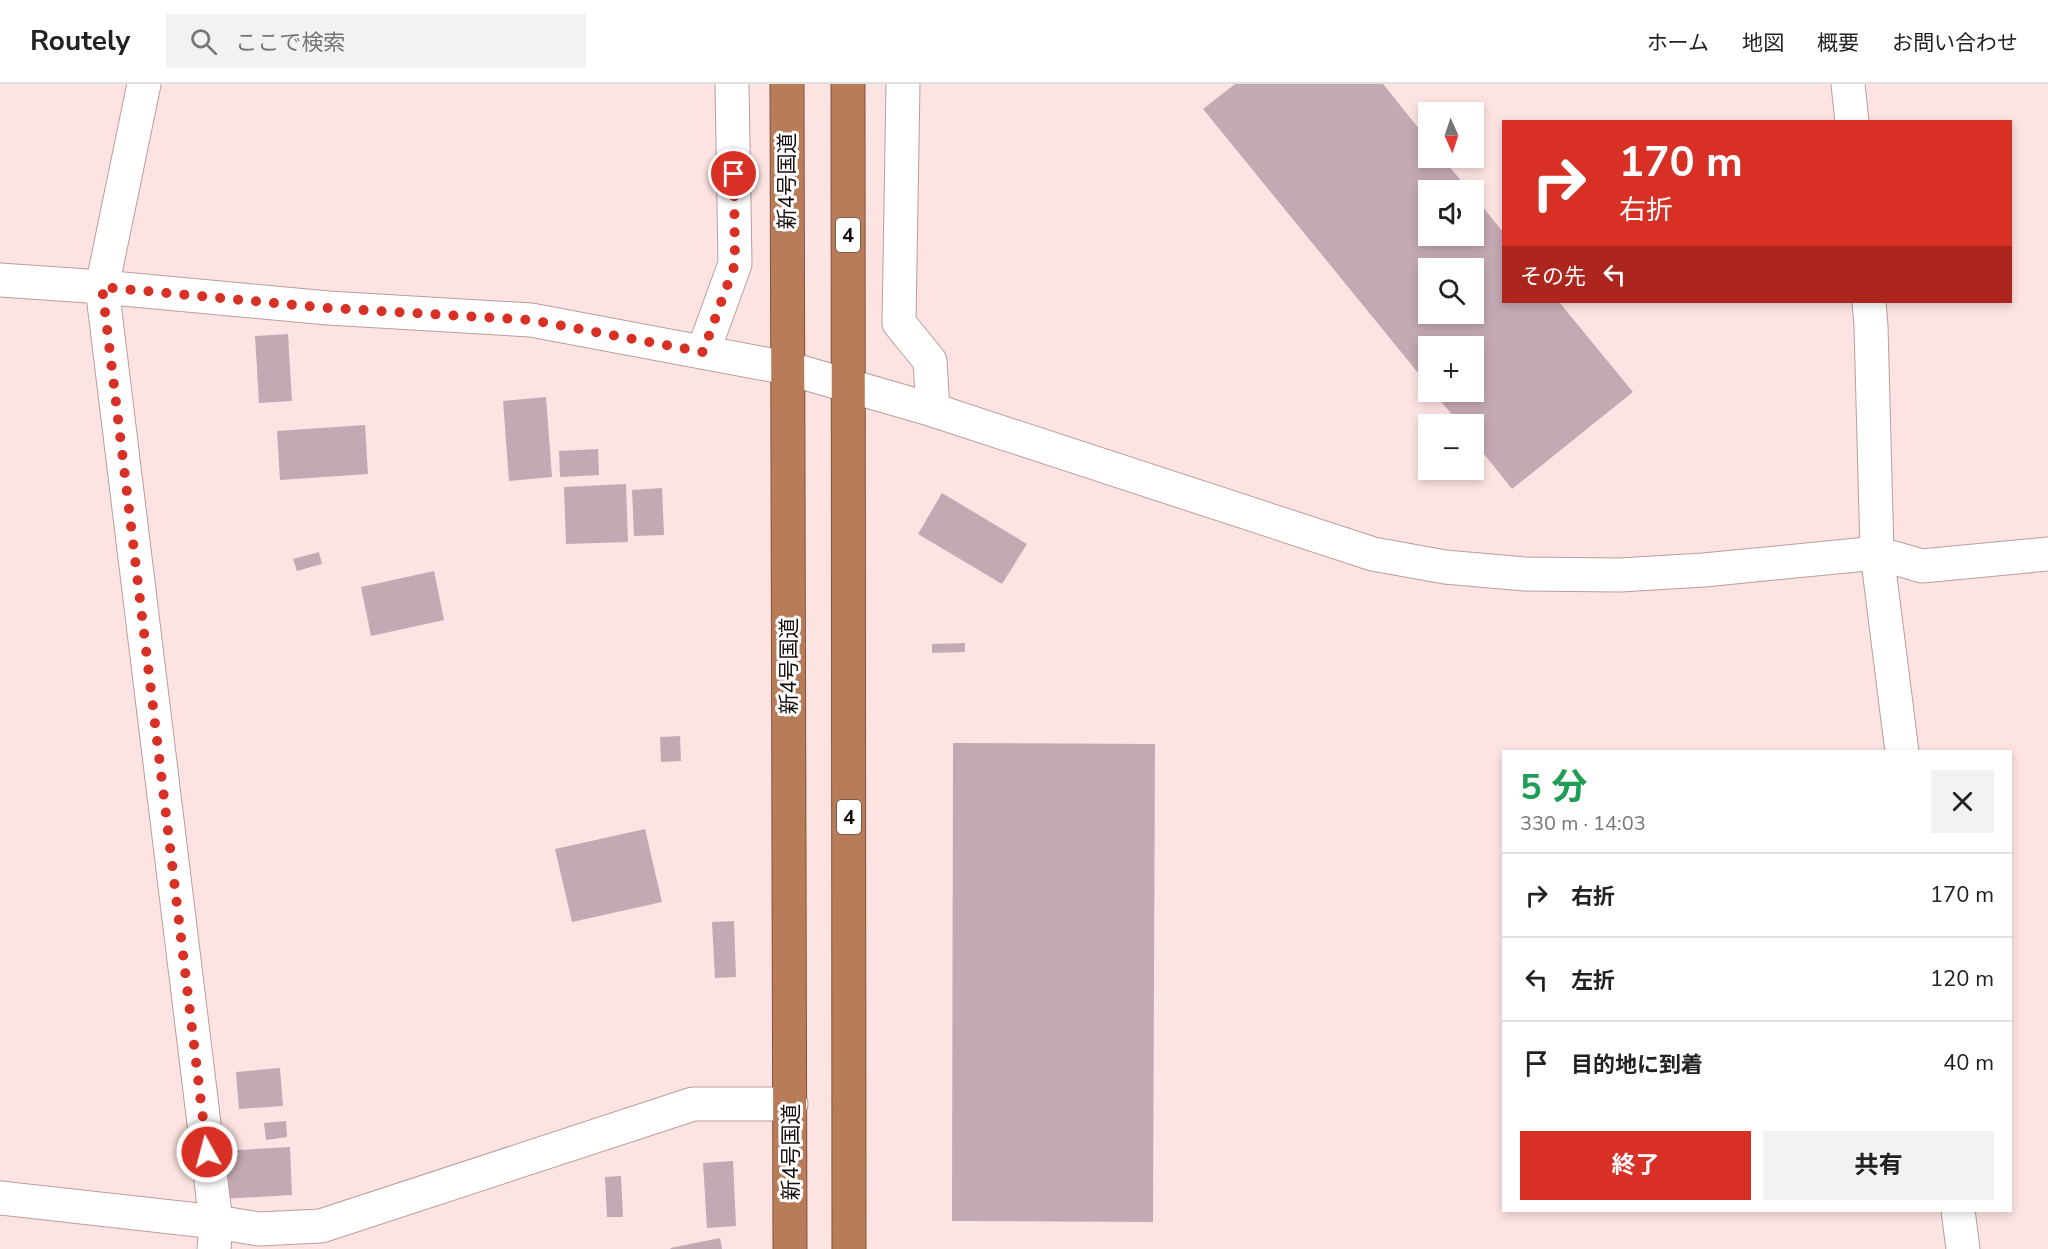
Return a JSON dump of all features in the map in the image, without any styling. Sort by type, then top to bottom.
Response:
[{"type":"highway","name":"新4号国道","points":[[787,84],[790,1249]]},
{"type":"highway","name":"4","points":[[848,84],[849,1249]]},
{"type":"street","points":[[144,84],[102,287],[215,1235]]},
{"type":"street","points":[[703,352],[735,264],[732,84]]},
{"type":"street","points":[[903,84],[899,323],[930,362],[933,410]]},
{"type":"street","points":[[1848,84],[1852,120]]},
{"type":"street","points":[[0,280],[328,308],[531,320],[787,368],[933,410],[1343,545],[1374,554],[1445,567],[1526,574],[1620,575],[1704,570],[1877,553],[1922,566],[2048,554]]},
{"type":"street","points":[[1869,303],[1877,553],[1902,750]]},
{"type":"street","points":[[0,1198],[215,1235],[259,1229],[321,1226],[693,1104],[791,1104]]},
{"type":"street","points":[[1958,1212],[1963,1249]]},
{"type":"building","points":[[1235,84],[1383,84],[1418,128],[1418,168],[1450,168],[1461,180],[1418,180],[1418,246],[1484,246],[1484,209],[1502,231],[1502,303],[1560,303],[1633,392],[1512,489],[1484,454],[1484,414],[1452,414],[1441,402],[1484,402],[1484,336],[1418,336],[1418,373],[1203,109]]},
{"type":"building","points":[[288,334],[292,401],[259,403],[255,336]]},
{"type":"building","points":[[546,397],[552,477],[509,481],[503,401]]},
{"type":"building","points":[[365,425],[368,474],[280,480],[277,431]]},
{"type":"building","points":[[598,449],[599,475],[560,477],[559,451]]},
{"type":"building","points":[[626,484],[628,542],[566,544],[564,487]]},
{"type":"building","points":[[662,488],[664,535],[634,536],[632,490]]},
{"type":"building","points":[[942,493],[1027,544],[1002,584],[918,534]]},
{"type":"building","points":[[319,552],[322,564],[297,571],[293,559]]},
{"type":"building","points":[[434,571],[444,620],[371,636],[361,587]]},
{"type":"building","points":[[965,643],[965,652],[932,653],[932,644]]},
{"type":"building","points":[[680,736],[681,761],[661,762],[660,737]]},
{"type":"building","points":[[953,743],[1155,744],[1153,1222],[952,1221]]},
{"type":"building","points":[[645,829],[662,902],[572,922],[555,849]]},
{"type":"building","points":[[734,921],[736,977],[715,978],[712,922]]},
{"type":"building","points":[[280,1068],[283,1106],[239,1109],[236,1072]]},
{"type":"building","points":[[286,1121],[287,1137],[266,1140],[264,1123]]},
{"type":"building","points":[[290,1147],[292,1195],[222,1199],[219,1151]]},
{"type":"building","points":[[733,1161],[736,1226],[707,1228],[703,1163]]},
{"type":"building","points":[[621,1176],[623,1217],[607,1217],[605,1177]]},
{"type":"building","points":[[720,1238],[722,1249],[670,1248]]},
{"type":"route","points":[[207,1152],[102,287],[328,308],[531,320],[703,352],[735,264],[734,174]]}]
